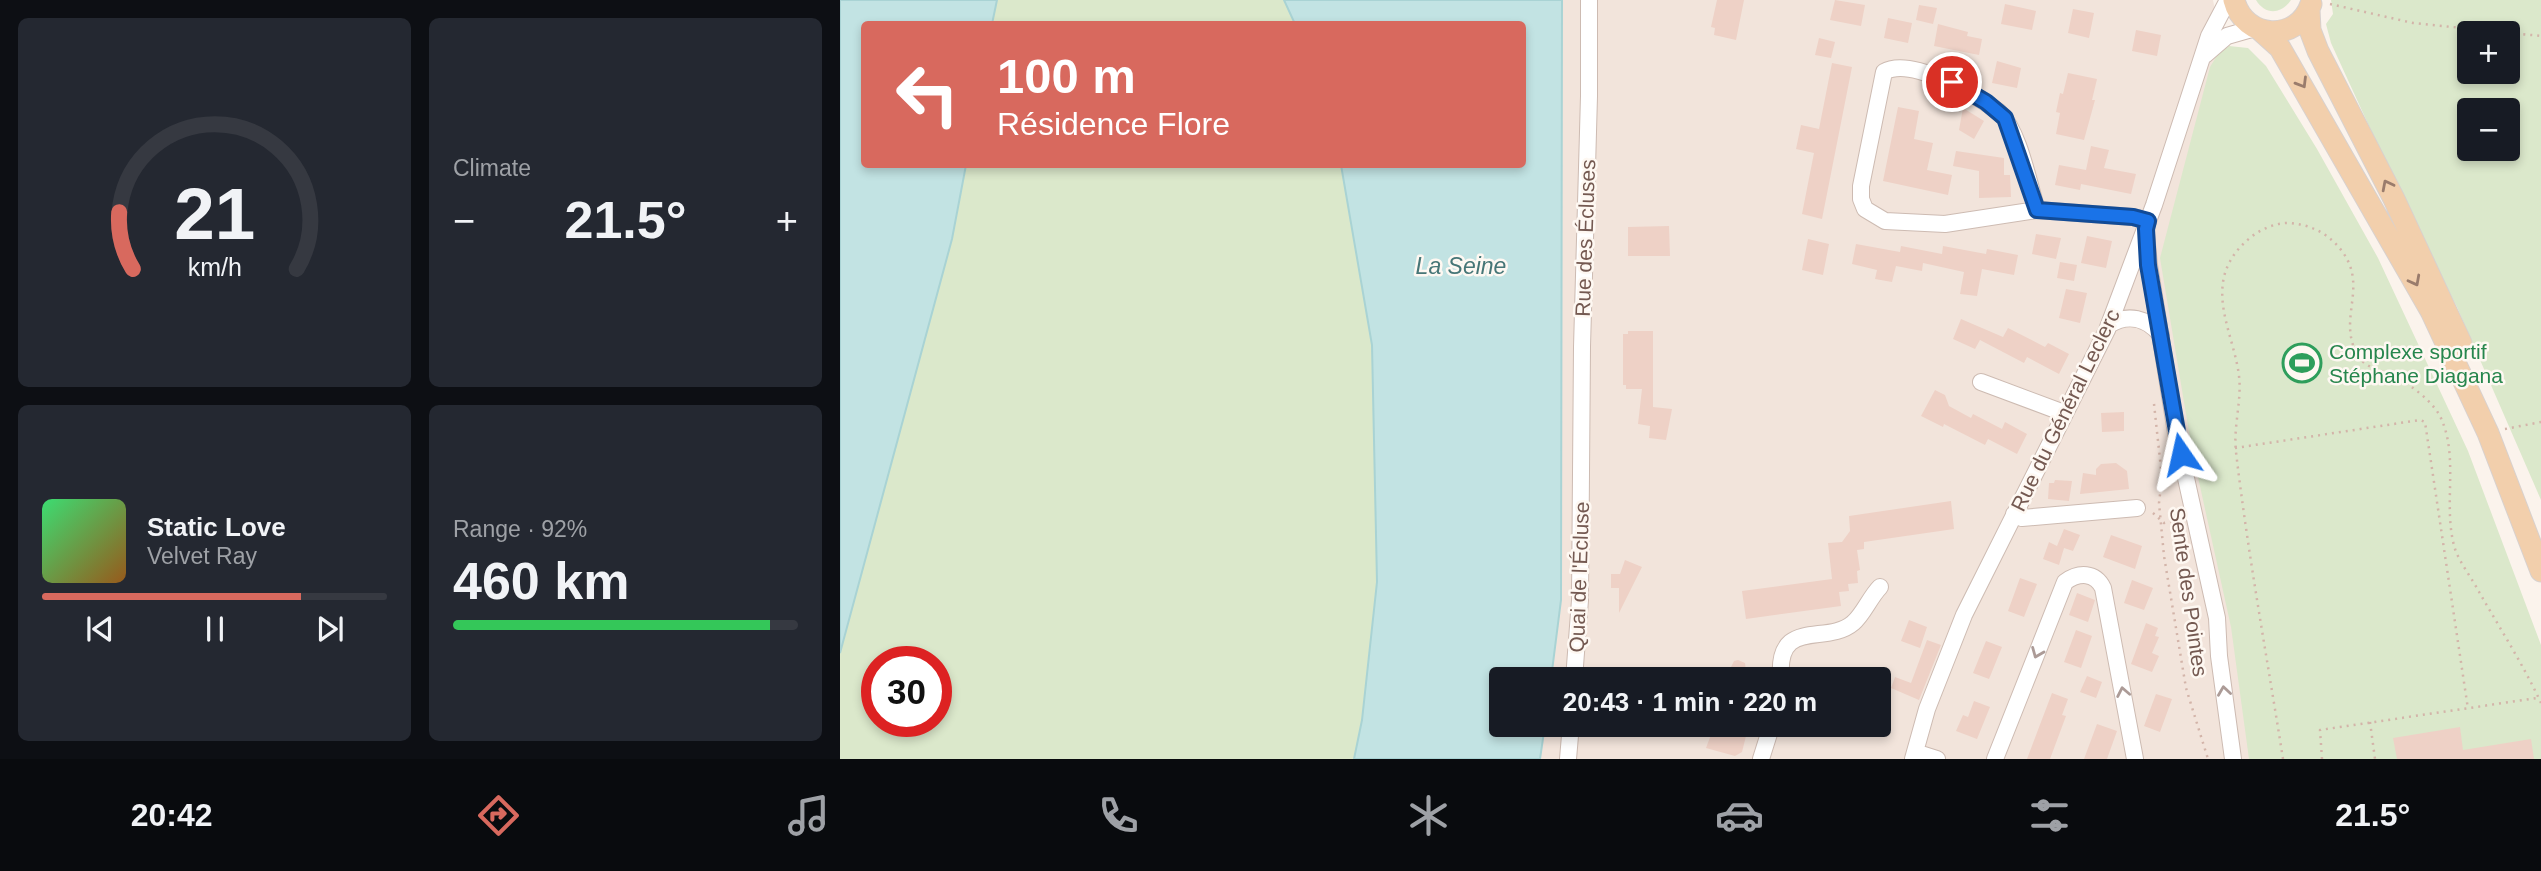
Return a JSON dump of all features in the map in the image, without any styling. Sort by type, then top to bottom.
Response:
[{"type":"main road","points":[[2234,0],[2239,14],[2280,47],[2431,311],[2488,432],[2541,571]]},
{"type":"main road","points":[[2257,29],[2276,33],[2291,29],[2303,19],[2314,3]]},
{"type":"main road","points":[[2314,3],[2310,30],[2318,51],[2395,199],[2450,317],[2499,430],[2541,539]]},
{"type":"street","name":"Rue des Écluses","points":[[1582,475],[1581,347],[1589,96],[1588,0]]},
{"type":"street","name":"Rue du Général Leclerc","points":[[1914,755],[1942,665],[1964,615],[2109,325],[2147,225],[2212,29],[2228,0]]},
{"type":"street","points":[[2204,55],[2227,36],[2257,29]]},
{"type":"street","points":[[2037,210],[2012,134],[1999,111],[1952,82],[1905,69],[1894,68],[1884,72],[1861,186],[1861,199],[1865,209],[1885,221],[1945,224],[2037,210],[2133,217],[2147,225],[2148,265],[2176,433],[2217,618],[2219,656],[2233,759]]},
{"type":"street","points":[[2109,325],[2122,319],[2140,319],[2153,326],[2161,335]]},
{"type":"street","points":[[1981,382],[2064,413]]},
{"type":"street","name":"Quai de l'Écluse","points":[[1575,667],[1580,600],[1582,475]]},
{"type":"street","points":[[2014,514],[2022,518],[2137,508]]},
{"type":"street","points":[[1995,759],[2065,583],[2075,576],[2084,575],[2095,578],[2103,588],[2135,759]]},
{"type":"street","points":[[1780,667],[1784,650],[1795,640],[1809,634],[1838,630],[1854,623],[1880,587]]},
{"type":"street","points":[[1568,759],[1570,737]]},
{"type":"street","points":[[1761,759],[1768,737]]},
{"type":"street","points":[[1914,755],[1937,759]]},
{"type":"path","points":[[2314,3],[2413,23],[2541,36]]},
{"type":"path","points":[[2283,759],[2235,448],[2239,377],[2233,341],[2224,314],[2221,288],[2225,270],[2239,248],[2269,227],[2287,223],[2315,227],[2331,239],[2344,254],[2352,271],[2354,299],[2348,320],[2349,336],[2361,362],[2371,369],[2395,376],[2413,388],[2426,398],[2439,415],[2447,439],[2449,514],[2456,551],[2541,703]]},
{"type":"path","name":"Sente des Pointes","points":[[2153,399],[2162,478],[2159,503],[2164,556],[2186,688],[2208,759]]},
{"type":"path","points":[[2235,448],[2420,420],[2425,422],[2468,709]]},
{"type":"path","points":[[2499,430],[2541,422]]},
{"type":"path","points":[[2137,508],[2153,513],[2164,523],[2194,516]]},
{"type":"path","points":[[2322,759],[2320,730],[2539,698]]},
{"type":"path","points":[[2370,722],[2375,759]]},
{"type":"shaded area","points":[[1562,0],[2213,0],[2221,43],[2259,76],[2541,759],[1540,759],[1543,737],[1891,737],[1891,667],[1553,667],[1561,600]]},
{"type":"green space","points":[[997,0],[1284,0],[1294,21],[993,21]]},
{"type":"green space","points":[[2256,0],[2291,0],[2278,11],[2268,11]]},
{"type":"green space","points":[[2331,0],[2541,0],[2541,500],[2457,307],[2407,209],[2331,43],[2326,24],[2333,14]]},
{"type":"green space","name":"Complexe sportif Stéphane Diagana","points":[[2229,46],[2248,48],[2266,66],[2317,149],[2378,258],[2468,451],[2541,645],[2541,759],[2249,759],[2231,627],[2192,450],[2160,258],[2210,67],[2218,54]]},
{"type":"green space","points":[[965,168],[1342,168],[1372,345],[1377,582],[1362,720],[1354,759],[840,759],[840,653],[952,239]]},
{"type":"water","points":[[840,0],[997,0],[993,21],[861,21],[861,168],[965,168],[952,239],[840,653]]},
{"type":"water","name":"La Seine","points":[[1284,0],[1562,0],[1561,600],[1553,667],[1489,667],[1489,737],[1543,737],[1540,759],[1354,759],[1362,720],[1377,582],[1372,345],[1342,168],[1526,168],[1526,21],[1294,21]]},
{"type":"building","points":[[1717,0],[1744,0],[1736,40],[1714,35],[1715,28],[1711,27]]},
{"type":"building","points":[[1835,0],[1865,5],[1861,26],[1830,20]]},
{"type":"building","points":[[2005,4],[2036,11],[2032,30],[2001,24]]},
{"type":"building","points":[[1919,5],[1937,8],[1933,24],[1916,20]]},
{"type":"building","points":[[2073,9],[2094,13],[2089,38],[2068,33]]},
{"type":"building","points":[[1888,18],[1912,23],[1908,43],[1884,38]]},
{"type":"building","points":[[1938,24],[1968,32],[1967,36],[1982,39],[1979,55],[1934,46]]},
{"type":"building","points":[[2136,30],[2161,35],[2157,56],[2132,51]]},
{"type":"building","points":[[1819,38],[1835,42],[1831,58],[1815,55]]},
{"type":"building","points":[[1997,61],[2021,68],[2017,88],[1992,83]]},
{"type":"building","points":[[1832,63],[1852,67],[1822,219],[1802,214],[1814,153],[1796,149],[1801,125],[1819,129]]},
{"type":"building","points":[[2068,73],[2097,79],[2092,100],[2095,100],[2084,140],[2056,134],[2060,113],[2056,112]]},
{"type":"building","points":[[1898,107],[1919,111],[1914,139],[1933,143],[1927,170],[1952,175],[1948,195],[1883,181]]},
{"type":"building","points":[[1963,108],[1984,121],[1974,139],[1959,130]]},
{"type":"building","points":[[2091,146],[2109,150],[2104,168],[2136,174],[2131,194],[2081,184],[2080,190],[2055,185],[2059,165],[2086,170]]},
{"type":"building","points":[[1956,151],[2004,158],[2004,175],[2010,175],[2011,197],[1979,198],[1979,171],[1953,166]]},
{"type":"building","points":[[1669,226],[1670,256],[1628,256],[1628,227]]},
{"type":"building","points":[[2036,234],[2061,238],[2056,259],[2032,254]]},
{"type":"building","points":[[2087,236],[2112,241],[2106,268],[2081,263]]},
{"type":"building","points":[[1808,239],[1829,244],[1823,275],[1802,270]]},
{"type":"building","points":[[1856,244],[1900,252],[1901,246],[1942,254],[1943,246],[1986,254],[1987,249],[2018,255],[2014,275],[1982,269],[1977,296],[1960,294],[1964,272],[1923,263],[1922,271],[1896,266],[1892,282],[1875,279],[1877,270],[1852,264]]},
{"type":"building","points":[[2060,262],[2077,265],[2074,281],[2057,278]]},
{"type":"building","points":[[2066,289],[2087,293],[2080,323],[2059,318]]},
{"type":"building","points":[[1961,319],[2003,337],[2008,328],[2045,347],[2048,343],[2069,354],[2059,374],[2027,357],[2024,363],[1980,340],[1975,349],[1953,339]]},
{"type":"building","points":[[1628,331],[1653,331],[1653,407],[1672,409],[1666,440],[1649,438],[1650,426],[1638,424],[1642,389],[1626,389],[1626,385],[1623,385],[1623,334],[1628,334]]},
{"type":"building","points":[[1935,390],[1945,395],[1949,406],[1971,418],[1973,414],[2002,429],[2005,422],[2027,434],[2017,454],[1988,439],[1985,445],[1944,424],[1943,427],[1921,416]]},
{"type":"building","points":[[2124,412],[2124,431],[2102,432],[2101,413]]},
{"type":"building","points":[[2116,463],[2127,471],[2129,489],[2080,494],[2083,473],[2096,475],[2096,469],[2101,464]]},
{"type":"building","points":[[2055,480],[2072,481],[2069,501],[2048,499],[2049,483],[2054,483]]},
{"type":"building","points":[[1951,501],[1954,529],[1864,542],[1864,549],[1857,550],[1860,570],[1857,571],[1858,583],[1848,584],[1849,591],[1839,592],[1841,606],[1746,619],[1742,591],[1832,579],[1828,543],[1842,542],[1850,531],[1849,516]]},
{"type":"building","points":[[2064,529],[2080,535],[2073,551],[2064,548],[2059,565],[2043,559],[2049,542],[2057,546]]},
{"type":"building","points":[[2111,535],[2142,546],[2135,569],[2103,557]]},
{"type":"building","points":[[1625,560],[1642,567],[1619,613],[1619,588],[1611,588],[1611,574],[1620,574]]},
{"type":"building","points":[[2020,578],[2037,584],[2024,617],[2008,611]]},
{"type":"building","points":[[2132,580],[2153,588],[2144,610],[2124,603]]},
{"type":"building","points":[[2077,593],[2095,600],[2088,622],[2069,615]]},
{"type":"building","points":[[1909,620],[1927,627],[1920,648],[1901,641]]},
{"type":"building","points":[[2146,623],[2158,628],[2155,636],[2159,637],[2152,653],[2159,656],[2152,672],[2131,664]]},
{"type":"building","points":[[2076,630],[2092,636],[2081,668],[2064,662]]},
{"type":"building","points":[[1927,640],[1941,645],[1919,700],[1891,688],[1895,677],[1911,683]]},
{"type":"building","points":[[1986,641],[2002,647],[1989,679],[1973,673]]},
{"type":"building","points":[[1734,661],[1745,663],[1746,667],[1731,667]]},
{"type":"building","points":[[2087,676],[2102,682],[2096,698],[2080,692]]},
{"type":"building","points":[[2052,693],[2068,699],[2062,715],[2066,716],[2050,759],[2027,759]]},
{"type":"building","points":[[2156,694],[2172,699],[2160,732],[2144,726]]},
{"type":"building","points":[[1974,701],[1990,707],[1977,739],[1956,731],[1963,715],[1968,717]]},
{"type":"building","points":[[2097,724],[2117,731],[2107,759],[2084,759]]},
{"type":"building","points":[[2460,727],[2463,750],[2531,739],[2534,759],[2397,759],[2393,738]]},
{"type":"building","points":[[1710,737],[1746,737],[1742,752],[1735,756],[1706,748]]},
{"type":"place","name":"Complexe sportif Stéphane Diagana","points":[[2302,363]]},
{"type":"route","points":[[1952,82],[1986,102],[2005,118],[2025,169],[2037,210],[2133,217],[2148,221],[2148,265],[2181,454]]}]
